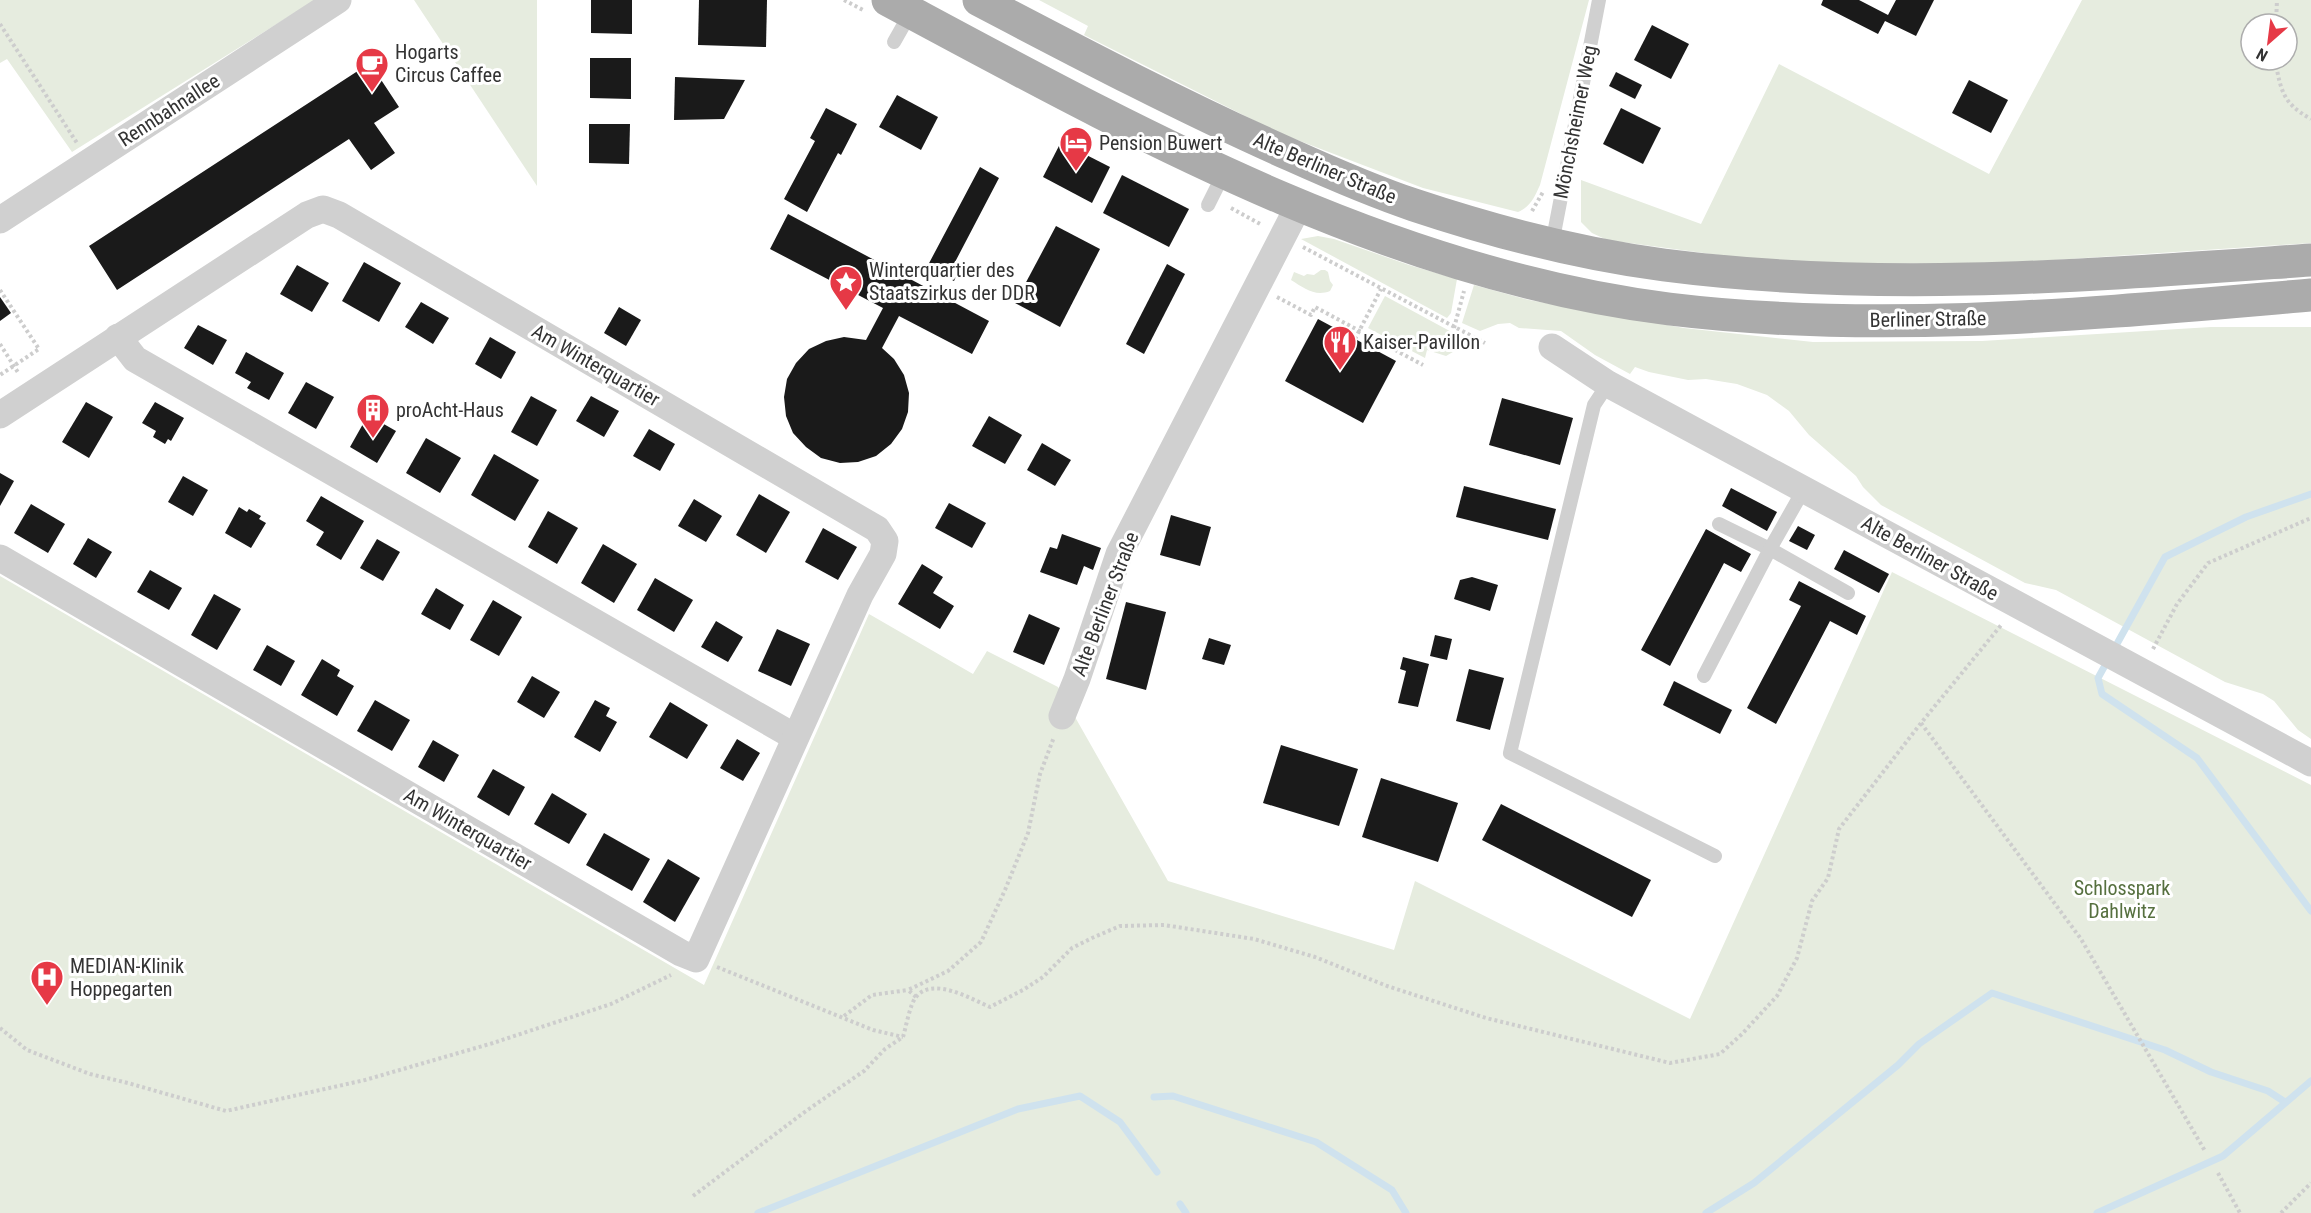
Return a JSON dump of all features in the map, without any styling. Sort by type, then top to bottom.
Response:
[{"type":"main road","name":"Alte Berliner Straße","points":[[979,0],[1192,110],[1333,173],[1412,204],[1552,244]]},
{"type":"main road","points":[[900,6],[1102,113],[1224,173],[1388,240],[1471,266]]},
{"type":"main road","name":"Berliner Straße","points":[[1552,244],[1661,264],[1731,272],[1797,277],[1939,281],[2077,276],[2311,260]]},
{"type":"main road","name":"Berliner Straße","points":[[1471,266],[1547,286],[1678,309],[1747,316],[1874,321],[1994,319],[2311,295]]},
{"type":"street","name":"Rennbahnallee","points":[[0,220],[338,0]]},
{"type":"street","name":"Alte Berliner Straße","points":[[1062,716],[1119,554],[1299,205]]},
{"type":"street","name":"Am Winterquartier","points":[[0,415],[307,214],[323,209],[339,215],[877,529],[885,541],[883,554],[860,596],[696,958],[681,953],[0,558]]},
{"type":"street","points":[[118,337],[135,359],[795,737]]},
{"type":"street","name":"Alte Berliner Straße","points":[[1552,347],[1608,384],[2085,642],[2147,660],[2311,763]]},
{"type":"lane","name":"Mönchsheimer Weg","points":[[1552,244],[1599,0]]},
{"type":"lane","points":[[894,42],[900,6]]},
{"type":"lane","points":[[1208,205],[1224,173]]},
{"type":"lane","points":[[1608,384],[1594,405],[1510,753],[1715,856]]},
{"type":"lane","points":[[1704,676],[1804,489]]},
{"type":"lane","points":[[1719,524],[1770,549],[1848,593]]},
{"type":"path","points":[[0,24],[90,161]]},
{"type":"path","points":[[2277,72],[2282,95],[2301,114],[2311,119]]},
{"type":"path","points":[[1526,214],[1533,211],[1542,193],[1566,170]]},
{"type":"path","points":[[1454,328],[1471,266]]},
{"type":"path","points":[[1355,339],[1381,289]]},
{"type":"path","points":[[0,290],[39,349],[0,375]]},
{"type":"path","points":[[1270,304],[1275,296],[1311,315],[1315,307],[1423,365]]},
{"type":"path","points":[[0,344],[32,393]]},
{"type":"path","points":[[2147,660],[2177,604],[2208,563],[2311,518]]},
{"type":"path","points":[[693,1196],[806,1111],[864,1071],[885,1049],[903,1037],[916,997],[923,992],[939,987],[990,1007],[1043,977],[1072,948],[1120,926],[1164,925],[1254,939],[1315,957],[1387,986],[1486,1018],[1670,1063],[1720,1054],[1777,996],[1797,958],[1812,901],[1828,878],[1839,830],[2016,604]]},
{"type":"path","points":[[844,1017],[872,995],[908,990],[948,972],[981,942],[1028,833],[1040,774],[1062,716]]},
{"type":"path","points":[[1921,723],[2081,939],[2205,1151]]},
{"type":"path","points":[[0,1028],[27,1050],[90,1074],[226,1111],[365,1080],[494,1043],[611,1004],[666,979],[696,958],[873,1030],[903,1037]]},
{"type":"path","points":[[908,990],[916,997]]},
{"type":"path","points":[[2218,1173],[2240,1213]]},
{"type":"path","points":[[2281,1213],[2311,1184]]},
{"type":"green space","points":[[0,0],[315,0],[72,152],[7,59],[0,63]]},
{"type":"green space","points":[[414,0],[537,0],[537,186]]},
{"type":"green space","points":[[1039,0],[1589,0],[1540,185],[1534,198],[1518,212],[1423,188],[1279,133],[1084,35],[1088,26]]},
{"type":"green space","points":[[2082,0],[2311,0],[2311,243],[1994,264],[1778,263],[1607,240],[1592,233],[1581,222],[1581,180],[1701,224],[1779,64],[1989,174]]},
{"type":"green space","points":[[1318,236],[1334,239],[1457,279],[1451,313],[1447,318],[1301,239]]},
{"type":"green space","points":[[1321,270],[1328,272],[1333,285],[1330,291],[1325,293],[1305,289],[1291,280],[1294,272],[1304,276],[1314,275]]},
{"type":"green space","points":[[1474,285],[1529,300],[1684,328],[1813,342],[1982,341],[2211,327],[2311,327],[2311,739],[2298,730],[2274,701],[2263,694],[2225,682],[2056,590],[2025,583],[1881,505],[1863,487],[1856,476],[1809,435],[1789,411],[1767,395],[1737,384],[1706,379],[1688,380],[1635,367],[1630,374],[1595,355],[1561,331],[1519,328],[1510,323],[1498,324],[1480,331],[1462,323]]},
{"type":"green space","points":[[1385,296],[1470,342],[1446,356],[1427,350],[1425,358],[1368,328]]},
{"type":"green space","name":"Schlosspark Dahlwitz","points":[[1892,572],[2311,785],[2311,1213],[0,1213],[0,576],[704,985],[869,614],[973,674],[987,651],[1058,687],[1168,881],[1394,950],[1415,881],[1690,1019]]},
{"type":"building","points":[[591,0],[632,0],[632,34],[591,33]]},
{"type":"building","points":[[699,0],[767,0],[766,47],[698,45]]},
{"type":"building","points":[[1823,0],[1859,0],[1888,15],[1896,0],[1934,0],[1916,36],[1885,21],[1878,34],[1821,5]]},
{"type":"building","points":[[1652,25],[1689,44],[1671,79],[1634,60]]},
{"type":"building","points":[[590,58],[631,58],[631,99],[590,98]]},
{"type":"building","points":[[370,63],[399,107],[374,123],[395,153],[371,170],[349,139],[117,290],[89,246]]},
{"type":"building","points":[[1616,72],[1642,85],[1635,99],[1609,86]]},
{"type":"building","points":[[675,77],[745,80],[724,119],[674,120]]},
{"type":"building","points":[[1969,80],[2008,100],[1991,133],[1952,113]]},
{"type":"building","points":[[897,95],[938,117],[921,150],[879,127]]},
{"type":"building","points":[[826,108],[857,124],[841,155],[838,153],[807,212],[784,199],[815,141],[810,138]]},
{"type":"building","points":[[1621,108],[1661,128],[1643,164],[1603,144]]},
{"type":"building","points":[[589,124],[630,124],[629,164],[589,163]]},
{"type":"building","points":[[1061,142],[1110,167],[1092,203],[1043,177]]},
{"type":"building","points":[[980,167],[999,178],[954,264],[960,268],[954,281],[927,267]]},
{"type":"building","points":[[1122,175],[1189,209],[1169,247],[1103,213]]},
{"type":"building","points":[[788,214],[989,321],[972,354],[899,316],[882,348],[894,359],[904,375],[909,393],[908,412],[902,429],[891,444],[876,456],[858,462],[840,463],[821,458],[806,447],[793,433],[786,416],[784,397],[787,379],[796,363],[809,349],[826,341],[844,337],[866,340],[883,308],[770,249]]},
{"type":"building","points":[[1056,226],[1100,249],[1060,327],[1015,303]]},
{"type":"building","points":[[364,262],[401,283],[379,322],[342,301]]},
{"type":"building","points":[[1167,264],[1185,274],[1144,354],[1126,344]]},
{"type":"building","points":[[297,265],[329,283],[312,312],[280,294]]},
{"type":"building","points":[[0,297],[11,313],[0,321]]},
{"type":"building","points":[[421,302],[449,318],[433,344],[405,327]]},
{"type":"building","points":[[619,307],[641,320],[626,346],[604,333]]},
{"type":"building","name":"Kaiser-Pavillon","points":[[1318,319],[1396,361],[1363,423],[1285,381]]},
{"type":"building","points":[[198,325],[227,340],[213,365],[184,348]]},
{"type":"building","points":[[490,337],[516,352],[501,379],[475,364]]},
{"type":"building","points":[[246,352],[284,373],[269,400],[247,388],[251,382],[235,373]]},
{"type":"building","points":[[306,382],[334,397],[316,429],[288,413]]},
{"type":"building","points":[[531,396],[557,410],[537,446],[511,432]]},
{"type":"building","points":[[591,396],[619,411],[604,437],[576,421]]},
{"type":"building","points":[[1502,398],[1573,418],[1560,465],[1489,445]]},
{"type":"building","points":[[86,402],[113,417],[89,458],[62,442]]},
{"type":"building","points":[[155,402],[184,418],[171,441],[168,439],[165,444],[153,437],[156,431],[142,423]]},
{"type":"building","name":"proAcht-Haus","points":[[368,415],[396,431],[377,463],[350,447]]},
{"type":"building","points":[[989,416],[1022,435],[1005,464],[972,446]]},
{"type":"building","points":[[649,429],[675,444],[660,471],[633,456]]},
{"type":"building","points":[[426,438],[461,458],[440,493],[406,473]]},
{"type":"building","points":[[1042,443],[1071,460],[1055,486],[1027,470]]},
{"type":"building","points":[[494,454],[539,480],[515,521],[471,495]]},
{"type":"building","points":[[0,473],[14,481],[0,506]]},
{"type":"building","points":[[183,476],[208,490],[193,516],[168,502]]},
{"type":"building","points":[[1464,486],[1556,509],[1548,540],[1456,517]]},
{"type":"building","points":[[1731,488],[1777,512],[1767,531],[1722,506]]},
{"type":"building","points":[[759,494],[790,512],[766,553],[736,535]]},
{"type":"building","points":[[321,496],[364,521],[341,560],[316,545],[324,532],[306,521]]},
{"type":"building","points":[[694,499],[722,516],[706,542],[678,526]]},
{"type":"building","points":[[949,503],[986,523],[972,548],[935,528]]},
{"type":"building","points":[[31,504],[65,524],[48,553],[14,533]]},
{"type":"building","points":[[239,507],[247,512],[249,509],[261,516],[259,519],[266,523],[251,548],[225,533]]},
{"type":"building","points":[[548,511],[578,528],[557,564],[528,547]]},
{"type":"building","points":[[1171,515],[1211,527],[1200,566],[1160,555]]},
{"type":"building","points":[[1798,526],[1815,535],[1807,550],[1789,541]]},
{"type":"building","points":[[823,528],[857,547],[838,580],[805,562]]},
{"type":"building","points":[[1706,529],[1751,554],[1741,572],[1724,563],[1670,666],[1641,650]]},
{"type":"building","points":[[1062,534],[1101,548],[1093,570],[1084,566],[1077,585],[1040,572],[1050,547],[1057,549]]},
{"type":"building","points":[[88,538],[112,552],[96,578],[73,564]]},
{"type":"building","points":[[377,539],[400,552],[383,581],[360,568]]},
{"type":"building","points":[[603,544],[637,564],[614,603],[581,583]]},
{"type":"building","points":[[1844,550],[1889,574],[1879,593],[1834,569]]},
{"type":"building","points":[[922,564],[943,577],[933,593],[954,606],[940,629],[898,604]]},
{"type":"building","points":[[150,570],[182,588],[169,610],[137,592]]},
{"type":"building","points":[[1472,577],[1498,585],[1490,611],[1454,599],[1460,580]]},
{"type":"building","points":[[655,578],[693,600],[674,632],[637,610]]},
{"type":"building","points":[[1799,581],[1866,616],[1857,635],[1830,621],[1776,724],[1747,708],[1801,606],[1789,600]]},
{"type":"building","points":[[436,588],[464,605],[450,630],[421,614]]},
{"type":"building","points":[[214,594],[241,609],[217,650],[191,635]]},
{"type":"building","points":[[493,600],[522,617],[499,656],[470,640]]},
{"type":"building","points":[[1126,602],[1166,612],[1146,690],[1106,679]]},
{"type":"building","points":[[1029,614],[1060,628],[1044,665],[1013,652]]},
{"type":"building","points":[[716,621],[743,637],[728,662],[701,647]]},
{"type":"building","points":[[777,629],[810,644],[791,686],[758,671]]},
{"type":"building","points":[[1435,635],[1452,639],[1447,660],[1430,656]]},
{"type":"building","points":[[1209,638],[1231,645],[1224,665],[1202,659]]},
{"type":"building","points":[[267,645],[295,661],[281,686],[253,670]]},
{"type":"building","points":[[1403,657],[1429,664],[1418,707],[1398,703],[1406,671],[1400,669]]},
{"type":"building","points":[[322,659],[340,670],[337,676],[354,686],[337,716],[301,695]]},
{"type":"building","points":[[1469,669],[1504,678],[1490,730],[1456,721]]},
{"type":"building","points":[[532,676],[560,692],[544,718],[517,702]]},
{"type":"building","points":[[1674,681],[1732,710],[1720,734],[1663,705]]},
{"type":"building","points":[[375,700],[410,720],[392,751],[357,731]]},
{"type":"building","points":[[595,700],[610,708],[606,716],[617,722],[600,752],[574,737]]},
{"type":"building","points":[[670,702],[708,725],[687,759],[649,737]]},
{"type":"building","points":[[737,739],[760,753],[743,781],[720,768]]},
{"type":"building","points":[[433,740],[459,755],[444,782],[418,767]]},
{"type":"building","points":[[1281,745],[1358,769],[1339,826],[1263,803]]},
{"type":"building","points":[[493,769],[525,787],[509,816],[477,797]]},
{"type":"building","points":[[1381,778],[1458,803],[1438,862],[1362,837]]},
{"type":"building","points":[[552,793],[587,814],[569,844],[534,824]]},
{"type":"building","points":[[1501,804],[1651,880],[1632,917],[1482,840]]},
{"type":"building","points":[[604,833],[650,859],[632,891],[586,865]]},
{"type":"building","points":[[668,859],[700,878],[675,922],[643,902]]},
{"type":"waterway","points":[[2113,651],[2165,557],[2246,517],[2311,494]]},
{"type":"waterway","points":[[2108,660],[2098,678],[2102,694],[2197,758],[2311,911]]},
{"type":"waterway","points":[[1706,1213],[1754,1183],[1898,1065],[1919,1044],[1992,993],[2165,1050],[2211,1072],[2268,1091],[2285,1102]]},
{"type":"waterway","points":[[2097,1213],[2223,1156],[2311,1081]]},
{"type":"waterway","points":[[758,1213],[1018,1109],[1080,1096],[1120,1122],[1157,1172]]},
{"type":"waterway","points":[[1154,1097],[1173,1096],[1316,1142],[1392,1190],[1406,1213]]},
{"type":"waterway","points":[[1180,1204],[1186,1213]]},
{"type":"place","name":"Hogarts Circus Caffee","points":[[372,93]]},
{"type":"place","name":"Pension Buwert","points":[[1076,172]]},
{"type":"place","name":"Winterquartier des Staatszirkus der DDR","points":[[846,311]]},
{"type":"place","name":"Kaiser-Pavillon","points":[[1340,371]]},
{"type":"place","name":"proAcht-Haus","points":[[373,439]]},
{"type":"place","name":"MEDIAN-Klinik Hoppegarten","points":[[47,1006]]}]
